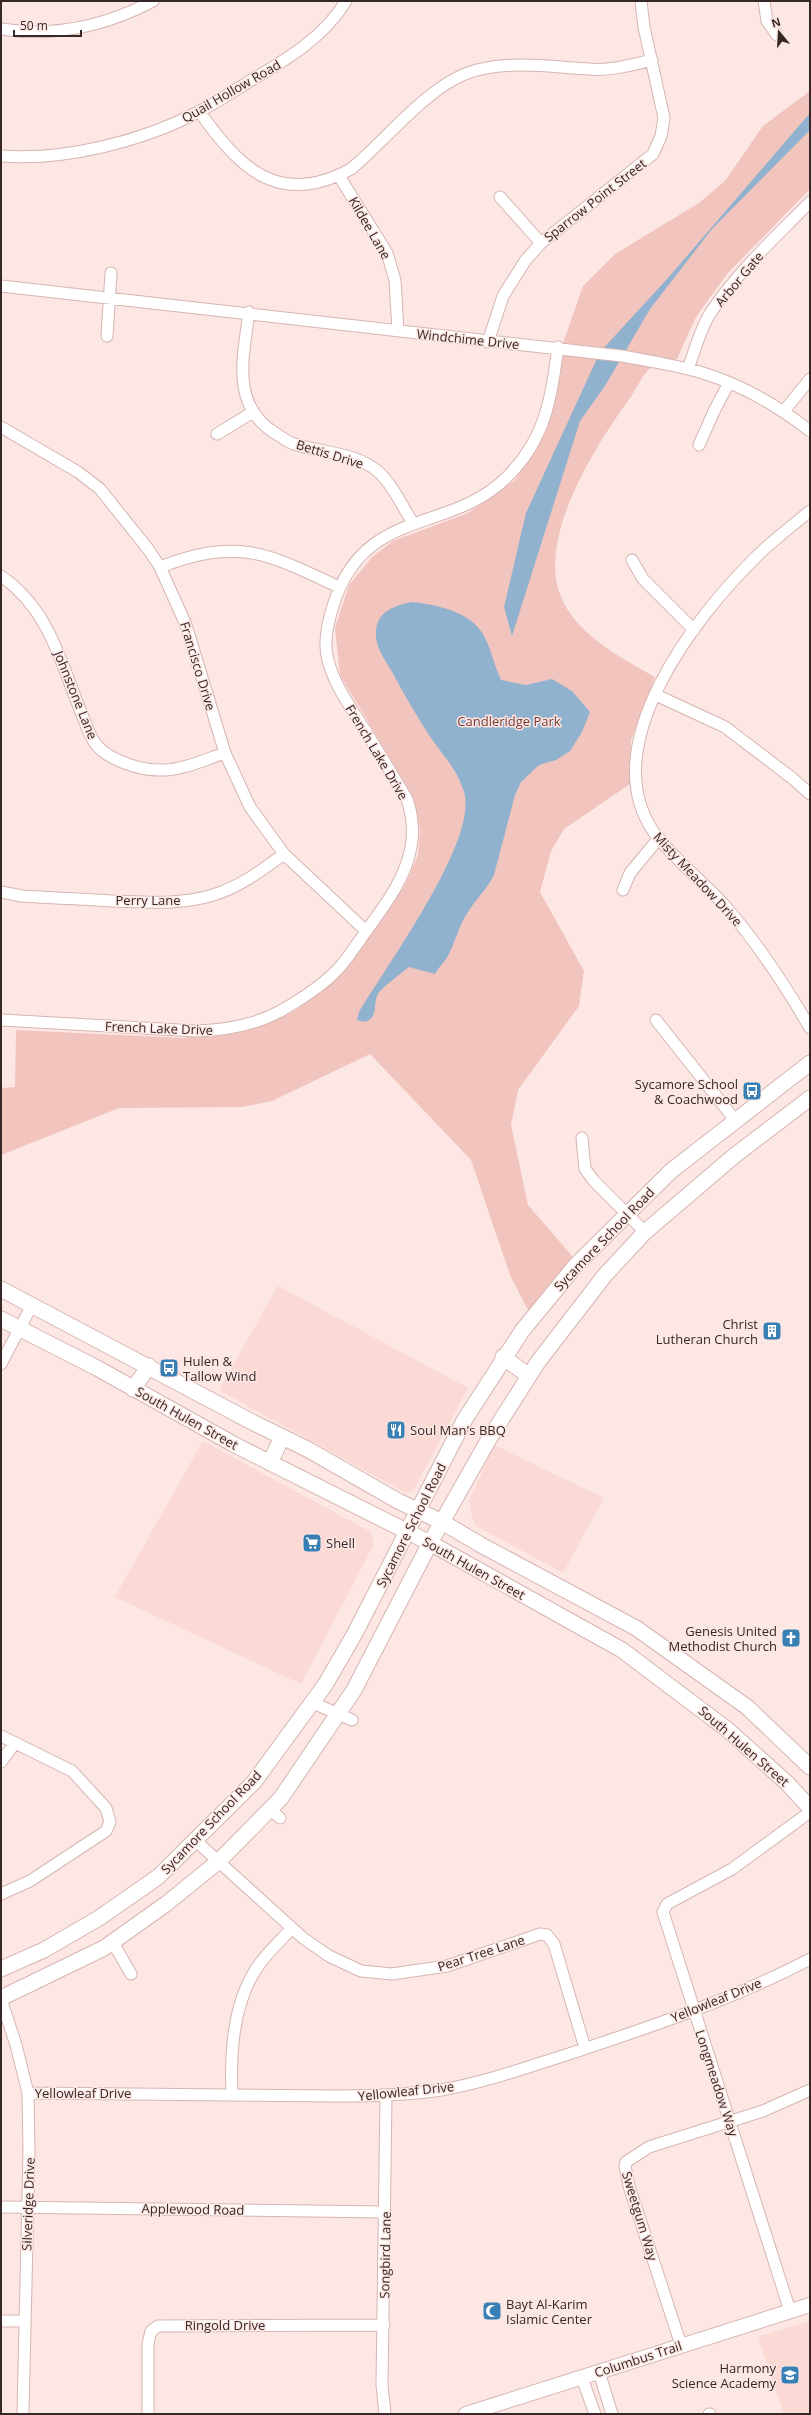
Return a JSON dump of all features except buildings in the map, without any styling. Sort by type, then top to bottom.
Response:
[{"type":"main road","name":"Sycamore School Road","points":[[1,1969],[44,1950],[99,1918],[158,1877],[254,1782],[313,1703],[354,1635],[465,1419],[503,1357],[576,1265],[626,1214],[683,1161],[810,1063]]},
{"type":"main road","name":"Sycamore School Road","points":[[1,1998],[104,1948],[166,1904],[275,1814],[281,1798],[354,1690],[430,1543],[489,1439],[529,1376],[605,1275],[645,1232],[734,1156],[810,1098]]},
{"type":"main road","name":"South Hulen Street","points":[[1,1289],[442,1522],[481,1545],[636,1628],[747,1707],[810,1767]]},
{"type":"main road","name":"South Hulen Street","points":[[1,1319],[133,1388],[270,1463],[408,1531],[622,1650],[728,1730],[787,1783],[810,1808]]},
{"type":"main road","points":[[503,1357],[529,1376]]},
{"type":"main road","points":[[133,1388],[149,1366]]},
{"type":"main road","points":[[270,1463],[282,1437]]},
{"type":"main road","points":[[622,1650],[636,1628]]},
{"type":"street","points":[[1,29],[38,33],[64,30],[96,24],[132,12],[153,1]]},
{"type":"street","name":"Quail Hollow Road","points":[[1,156],[44,156],[80,151],[166,126],[199,111],[303,48],[323,29],[346,1]]},
{"type":"street","name":"Sparrow Point Street","points":[[488,342],[503,296],[525,261],[541,242],[653,154],[661,136],[664,118],[644,27],[641,1]]},
{"type":"street","points":[[764,1],[767,21],[777,36]]},
{"type":"street","points":[[199,111],[223,145],[237,160],[256,172],[274,180],[287,185],[302,185],[339,176],[367,156],[432,94],[466,73],[491,68],[534,66],[590,69],[612,68],[652,60]]},
{"type":"street","name":"Kildee Lane","points":[[339,176],[387,253],[395,280],[398,331]]},
{"type":"street","points":[[500,197],[541,242]]},
{"type":"street","name":"Arbor Gate","points":[[688,368],[703,326],[711,312],[745,268],[810,202]]},
{"type":"street","points":[[107,336],[111,273]]},
{"type":"street","name":"Windchime Drive","points":[[1,286],[248,312],[488,342],[558,347],[622,356],[688,368],[730,383],[784,411],[810,431]]},
{"type":"street","name":"Bettis Drive","points":[[248,312],[242,371],[245,393],[253,412],[264,427],[293,444],[344,455],[372,467],[383,476],[413,523]]},
{"type":"street","name":"French Lake Drive","points":[[1,1020],[197,1031],[224,1030],[284,1010],[309,993],[338,969],[384,905],[404,871],[411,848],[412,820],[407,799],[335,684],[327,658],[327,633],[339,587],[371,546],[385,536],[413,523],[473,501],[507,477],[523,459],[544,421],[551,399],[558,347]]},
{"type":"street","points":[[784,411],[810,379]]},
{"type":"street","points":[[700,445],[730,383]]},
{"type":"street","points":[[217,434],[253,412]]},
{"type":"street","name":"Francisco Drive","points":[[1,427],[72,469],[100,490],[119,511],[160,567],[186,625],[224,753],[250,807],[284,854],[366,931]]},
{"type":"street","name":"Misty Meadow Drive","points":[[810,511],[756,557],[719,597],[669,667],[643,725],[637,748],[636,775],[637,788],[644,812],[659,838],[725,907],[762,950],[810,1028]]},
{"type":"street","points":[[160,567],[184,558],[223,550],[256,552],[279,558],[339,587]]},
{"type":"street","points":[[632,560],[643,579],[694,630]]},
{"type":"street","name":"Johnstone Lane","points":[[1,576],[31,602],[41,616],[55,640],[93,741],[109,754],[127,764],[146,770],[165,770],[224,753]]},
{"type":"street","points":[[656,695],[725,727],[775,764],[810,794]]},
{"type":"street","points":[[623,890],[630,872],[659,838]]},
{"type":"street","name":"Perry Lane","points":[[1,892],[22,896],[157,903],[189,900],[212,896],[233,887],[254,876],[284,854]]},
{"type":"street","points":[[656,1020],[735,1120]]},
{"type":"street","points":[[582,1138],[586,1169],[594,1181],[645,1232]]},
{"type":"street","points":[[1,1364],[32,1305]]},
{"type":"street","points":[[313,1703],[352,1720]]},
{"type":"street","points":[[1,1736],[72,1771],[106,1808],[110,1822],[106,1831],[30,1881],[1,1894]]},
{"type":"street","points":[[1,1762],[15,1743]]},
{"type":"street","name":"Longmeadow Way","points":[[790,2311],[663,1909],[667,1904],[732,1869],[810,1812]]},
{"type":"street","name":"Pear Tree Lane","points":[[196,1841],[303,1938],[344,1965],[377,1974],[446,1966],[540,1934],[547,1935],[554,1944],[585,2048]]},
{"type":"street","points":[[232,2094],[231,2070],[236,2023],[242,1999],[260,1962],[292,1928]]},
{"type":"street","points":[[112,1941],[131,1974]]},
{"type":"street","name":"Yellowleaf Drive","points":[[28,2093],[386,2096],[441,2090],[480,2081],[585,2048],[694,2010],[734,1994],[810,1959]]},
{"type":"street","name":"Silveridge Drive","points":[[1,1998],[16,2045],[28,2093],[30,2152],[27,2207],[23,2414]]},
{"type":"street","name":"Sweetgum Way","points":[[681,2345],[625,2166],[630,2158],[649,2147],[763,2111],[810,2090]]},
{"type":"street","name":"Songbird Lane","points":[[385,2414],[382,2384],[386,2212],[386,2096]]},
{"type":"street","name":"Applewood Road","points":[[1,2207],[386,2212]]},
{"type":"street","name":"Columbus Trail","points":[[466,2414],[810,2305]]},
{"type":"street","points":[[1,2321],[24,2321]]},
{"type":"street","name":"Ringold Drive","points":[[148,2414],[148,2344],[150,2331],[158,2326],[384,2325]]},
{"type":"street","points":[[599,2372],[612,2414]]},
{"type":"street","points":[[582,2378],[595,2414]]},
{"type":"shaded area","points":[[278,1286],[468,1388],[413,1491],[406,1493],[219,1390]]},
{"type":"shaded area","points":[[203,1441],[371,1532],[374,1544],[301,1684],[115,1597]]},
{"type":"shaded area","points":[[494,1445],[604,1498],[563,1573],[474,1525],[469,1501]]},
{"type":"shaded area","name":"Harmony Science Academy","points":[[810,2321],[810,2414],[784,2414],[758,2337]]},
{"type":"green space","name":"Candleridge Park","points":[[810,91],[810,189],[727,274],[696,317],[677,359],[657,365],[648,370],[645,374],[588,463],[565,514],[558,540],[555,565],[558,588],[564,603],[573,617],[584,630],[598,641],[627,661],[655,677],[631,740],[630,784],[564,829],[551,851],[540,892],[584,971],[579,1006],[518,1090],[511,1125],[528,1205],[573,1257],[529,1312],[510,1275],[471,1160],[370,1054],[272,1101],[242,1107],[119,1108],[1,1155],[1,1088],[15,1087],[16,1030],[181,1038],[236,1033],[295,1011],[346,969],[405,885],[418,855],[420,829],[408,788],[340,675],[335,628],[349,585],[373,556],[393,541],[468,513],[514,481],[542,439],[556,363],[583,286],[615,254],[699,203],[725,181],[763,126]]},
{"type":"water","points":[[810,113],[810,130],[712,229],[650,309],[605,386],[580,421],[512,636],[504,607],[526,513],[600,352],[668,278]]},
{"type":"water","points":[[412,602],[452,610],[470,620],[477,626],[486,639],[501,680],[526,685],[552,679],[572,691],[590,712],[582,732],[570,751],[556,760],[539,765],[521,782],[515,795],[494,875],[465,917],[446,959],[435,974],[409,967],[380,991],[377,997],[374,1015],[369,1020],[363,1022],[357,1020],[359,1012],[407,936],[444,871],[457,841],[465,813],[464,792],[458,777],[415,713],[378,646],[376,629],[381,616],[391,609]]},
{"type":"place","name":"Sycamore School & Coachwood","points":[[752,1091]]},
{"type":"place","name":"Christ Lutheran Church","points":[[772,1331]]},
{"type":"place","name":"Hulen & Tallow Wind","points":[[169,1368]]},
{"type":"place","name":"Soul Man's BBQ","points":[[396,1430]]},
{"type":"place","name":"Shell","points":[[312,1543]]},
{"type":"place","name":"Genesis United Methodist Church","points":[[791,1638]]},
{"type":"place","name":"Bayt Al-Karim Islamic Center","points":[[492,2311]]},
{"type":"place","name":"Harmony Science Academy","points":[[790,2375]]}]
